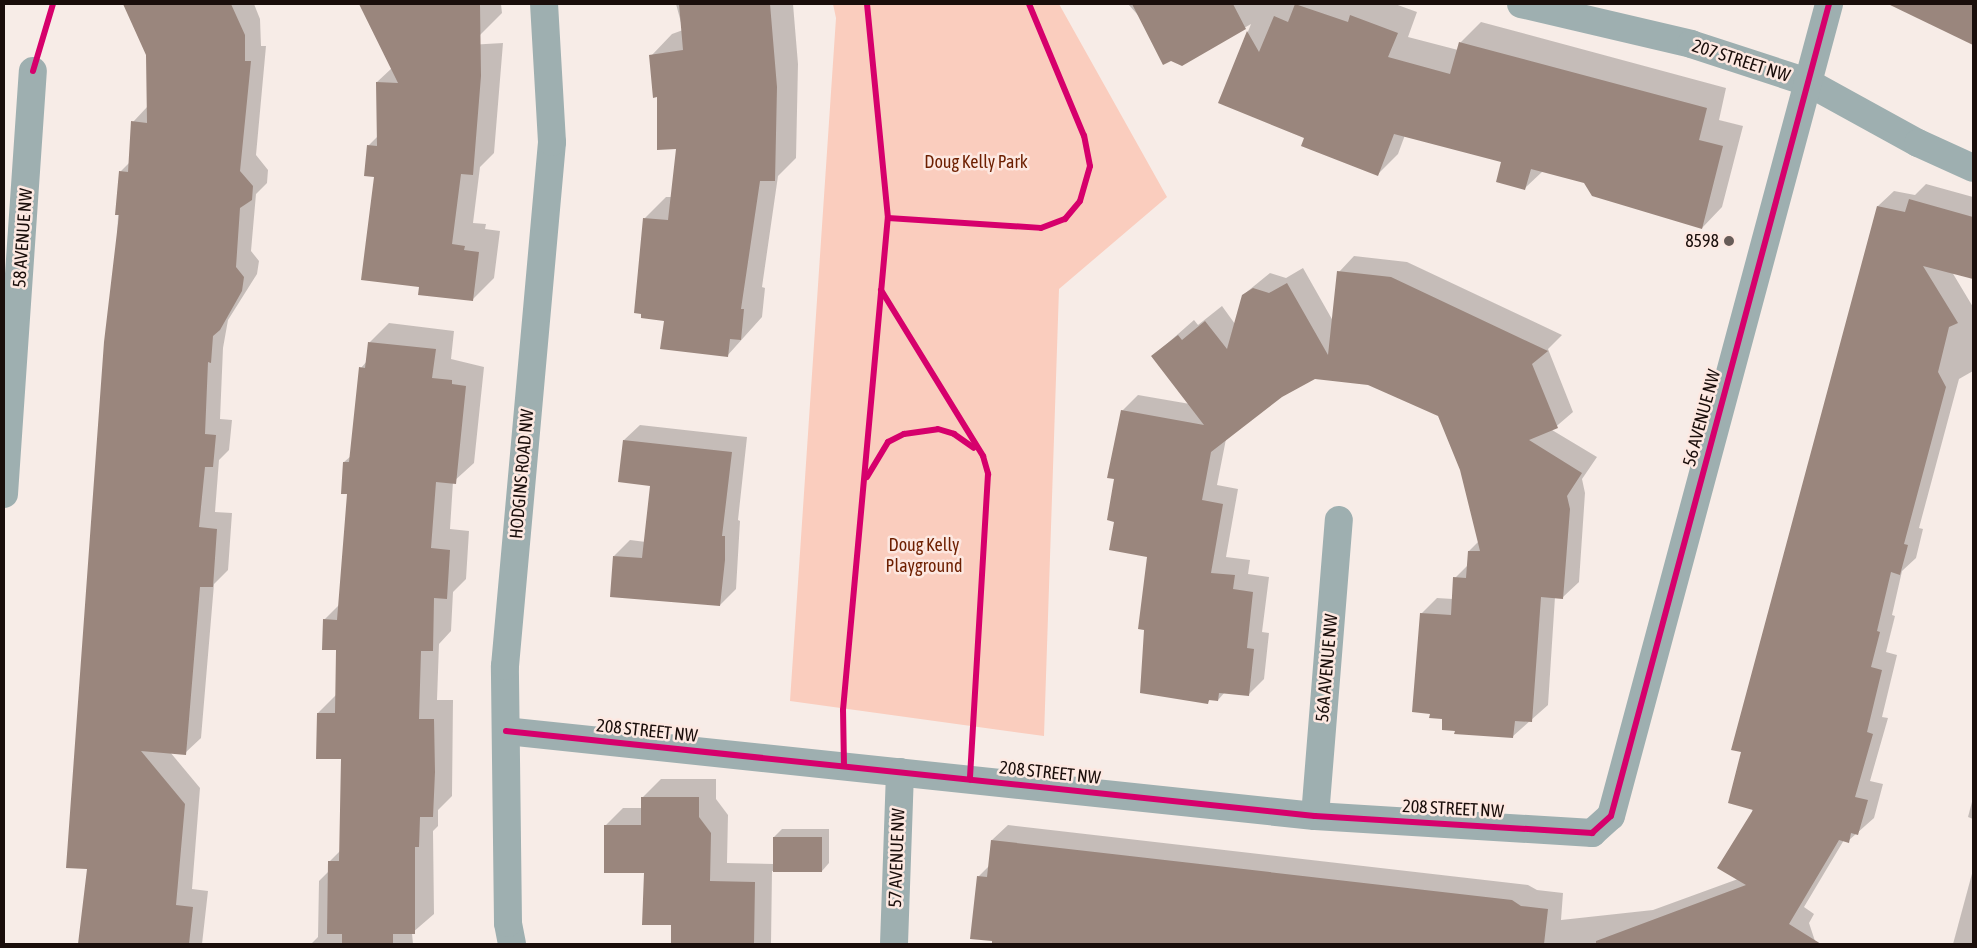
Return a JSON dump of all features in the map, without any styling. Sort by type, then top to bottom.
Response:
[{"type":"street","name":"HODGINS ROAD NW","points":[[512,944],[508,923],[505,666],[552,142],[544,4]]},
{"type":"street","name":"207 STREET NW","points":[[1521,4],[1691,44],[1807,82],[1918,143],[1973,168]]},
{"type":"street","name":"56 AVENUE NW","points":[[1592,833],[1611,816],[1829,4]]},
{"type":"street","name":"58 AVENUE NW","points":[[4,494],[33,71]]},
{"type":"street","name":"56A AVENUE NW","points":[[1315,816],[1339,520]]},
{"type":"street","name":"208 STREET NW","points":[[506,731],[1315,816],[1592,833]]},
{"type":"street","name":"57 AVENUE NW","points":[[894,944],[900,772]]},
{"type":"green space","name":"Doug Kelly Park","points":[[833,4],[1059,4],[1167,197],[1059,289],[1044,736],[790,701],[836,18]]},
{"type":"building","points":[[123,4],[231,4],[245,35],[245,61],[251,61],[240,171],[253,186],[252,200],[240,208],[236,267],[244,277],[242,291],[220,330],[213,336],[211,363],[208,362],[205,434],[216,435],[213,467],[205,467],[199,527],[217,529],[213,587],[200,587],[186,755],[141,751],[185,804],[176,905],[193,907],[189,944],[78,944],[87,869],[66,868],[104,342],[119,215],[115,215],[119,171],[128,172],[131,121],[147,123],[146,55]]},
{"type":"building","points":[[359,4],[480,4],[481,76],[473,175],[461,174],[452,244],[465,246],[464,250],[479,252],[473,301],[418,295],[419,287],[361,280],[374,177],[364,176],[367,145],[377,146],[376,82],[398,83]]},
{"type":"building","points":[[679,4],[770,4],[777,87],[775,181],[760,181],[741,309],[744,309],[741,340],[730,339],[728,357],[660,349],[664,321],[641,318],[641,314],[634,313],[643,218],[668,220],[676,149],[657,150],[657,97],[653,98],[649,55],[683,50]]},
{"type":"building","points":[[1132,4],[1233,4],[1246,29],[1182,66],[1171,61],[1163,65]]},
{"type":"building","points":[[1295,4],[1348,22],[1350,15],[1398,33],[1388,57],[1450,74],[1459,42],[1707,108],[1699,140],[1723,146],[1702,229],[1592,196],[1584,183],[1531,169],[1525,190],[1496,182],[1501,162],[1394,134],[1378,176],[1301,146],[1304,138],[1218,103],[1247,31],[1259,52],[1274,16],[1288,22]]},
{"type":"building","points":[[1888,4],[1973,4],[1973,45]]},
{"type":"building","points":[[1909,199],[1973,217],[1973,279],[1923,266],[1958,323],[1949,327],[1938,372],[1946,387],[1904,544],[1908,545],[1900,575],[1891,572],[1877,631],[1880,632],[1871,667],[1882,670],[1867,732],[1873,734],[1855,797],[1868,800],[1858,835],[1851,833],[1849,843],[1839,840],[1789,924],[1821,944],[1596,944],[1596,941],[1746,885],[1717,868],[1753,810],[1728,803],[1741,752],[1731,750],[1877,206],[1905,212]]},
{"type":"building","points":[[1337,271],[1391,277],[1548,351],[1532,364],[1558,428],[1529,440],[1582,473],[1567,496],[1570,509],[1563,599],[1541,597],[1532,722],[1515,721],[1513,738],[1454,734],[1455,731],[1442,730],[1442,719],[1429,718],[1430,714],[1412,712],[1420,613],[1451,615],[1453,577],[1466,578],[1468,551],[1480,551],[1460,470],[1438,416],[1368,385],[1315,379],[1282,397],[1211,452],[1202,500],[1223,504],[1211,573],[1235,575],[1233,589],[1253,592],[1247,648],[1254,649],[1249,696],[1219,693],[1218,701],[1209,700],[1208,704],[1140,693],[1144,630],[1138,629],[1147,557],[1109,550],[1114,522],[1107,520],[1114,479],[1107,478],[1121,410],[1204,425],[1151,356],[1178,335],[1182,340],[1205,321],[1227,349],[1242,295],[1253,288],[1269,293],[1287,283],[1328,355]]},
{"type":"building","points":[[368,342],[436,349],[432,378],[452,380],[452,384],[466,386],[456,484],[436,482],[431,548],[450,550],[447,599],[434,598],[433,651],[421,651],[419,719],[434,719],[435,772],[433,817],[420,817],[419,847],[415,847],[415,934],[393,934],[393,944],[342,944],[342,934],[327,934],[328,861],[339,861],[341,759],[316,759],[317,713],[335,713],[336,650],[322,650],[323,619],[337,620],[347,494],[341,494],[343,462],[349,462],[359,367],[365,368]]},
{"type":"building","points":[[623,440],[732,452],[722,536],[725,536],[725,560],[720,606],[610,597],[613,556],[642,558],[650,486],[618,482]]},
{"type":"building","points":[[641,797],[699,797],[699,817],[711,833],[710,881],[755,882],[754,944],[671,944],[671,925],[642,925],[644,873],[604,873],[604,825],[641,825]]},
{"type":"building","points":[[773,837],[822,837],[822,872],[773,872]]},
{"type":"building","points":[[991,840],[1512,900],[1521,906],[1548,909],[1544,944],[992,944],[992,941],[970,939],[977,876],[987,877]]},
{"type":"cycle path","points":[[33,71],[53,4]]},
{"type":"cycle path","points":[[867,4],[888,218]]},
{"type":"cycle path","points":[[844,766],[843,710],[888,218],[1041,228],[1065,219],[1080,201],[1090,166],[1084,136],[1029,4]]},
{"type":"cycle path","points":[[506,731],[1315,816],[1592,833],[1611,816],[1829,4]]},
{"type":"cycle path","points":[[881,290],[983,456],[988,474],[970,779]]},
{"type":"cycle path","points":[[867,477],[888,442],[904,434],[938,429],[954,434],[974,448]]},
{"type":"place","name":"8598","points":[[1729,241]]},
{"type":"park label","name":"Doug Kelly Playground","points":[[924,556]]}]
